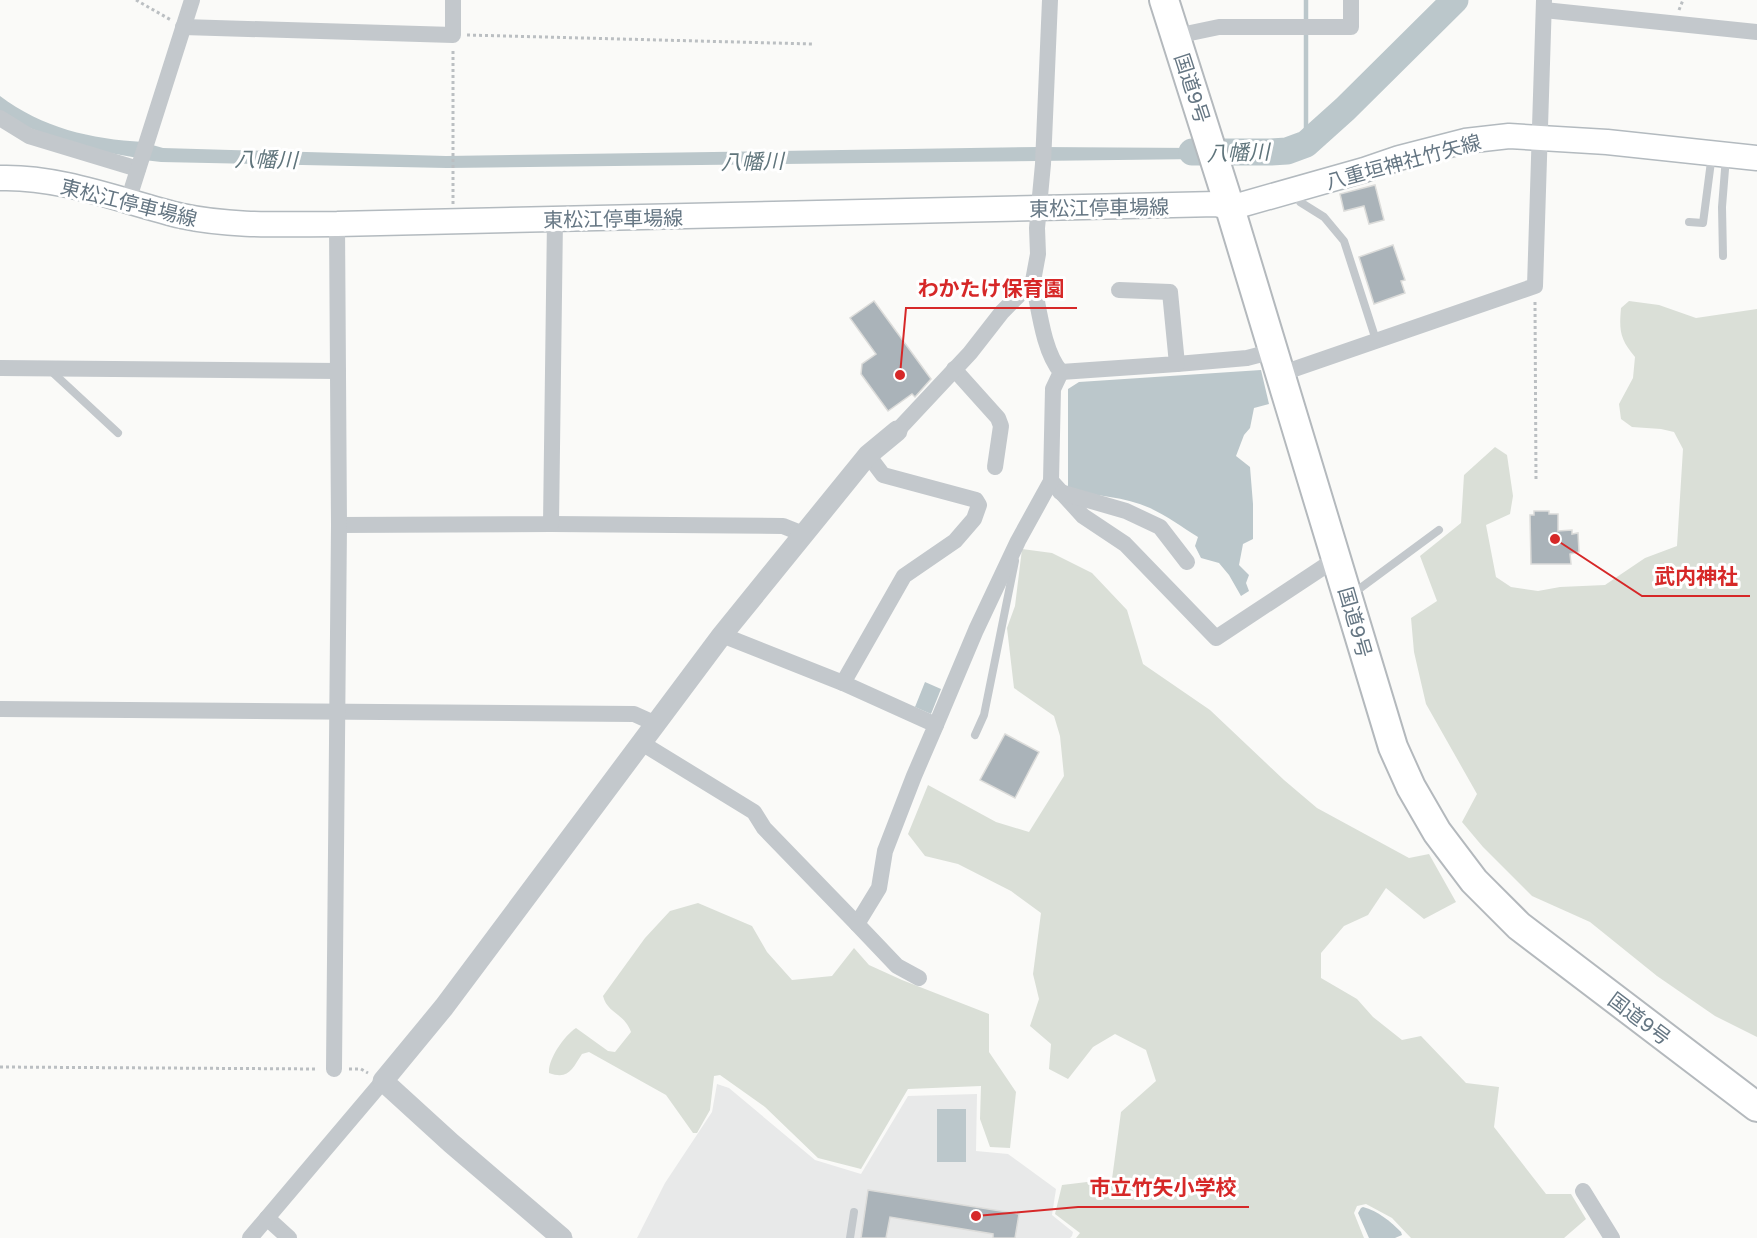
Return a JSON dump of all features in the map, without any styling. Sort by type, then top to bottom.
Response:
[{"type":"highway","name":"国道9号","points":[[1164,0],[1230,208],[1393,747],[1411,787],[1437,832],[1474,881],[1519,926],[1757,1107]]},
{"type":"main road","name":"八重垣神社竹矢線","points":[[1230,208],[1464,141],[1509,136],[1757,158]]},
{"type":"main road","name":"東松江停車場線","points":[[0,178],[36,179],[182,216],[216,222],[337,224],[1217,204],[1230,208]]},
{"type":"street","points":[[128,201],[192,0]]},
{"type":"street","points":[[183,27],[453,34],[453,0]]},
{"type":"street","points":[[1050,0],[1037,264],[1033,281],[1053,363],[1061,372]]},
{"type":"street","points":[[1176,36],[1219,27],[1351,27],[1351,0]]},
{"type":"street","points":[[1061,372],[1247,358],[1277,362],[1376,340],[1534,286],[1544,5],[1757,32]]},
{"type":"street","points":[[0,118],[29,136],[65,148],[140,165]]},
{"type":"street","points":[[551,524],[555,219]]},
{"type":"street","points":[[334,1069],[339,525],[337,224]]},
{"type":"street","points":[[250,1238],[444,1007],[654,723],[803,534],[868,455],[897,431],[1002,312],[1033,281]]},
{"type":"street","points":[[1119,290],[1170,292],[1177,364]]},
{"type":"street","points":[[0,368],[338,371]]},
{"type":"street","points":[[954,369],[999,418],[1001,426],[995,467]]},
{"type":"street","points":[[857,924],[879,888],[885,851],[976,630],[1018,541],[1056,486],[1053,389],[1061,372]]},
{"type":"street","points":[[843,683],[904,576],[955,541],[974,519],[980,505],[976,500],[884,475],[868,455]]},
{"type":"street","points":[[1056,486],[1083,516],[1125,544],[1216,638],[1325,566],[1338,562]]},
{"type":"street","points":[[1056,486],[1126,511],[1160,527],[1187,562]]},
{"type":"street","points":[[339,525],[783,526],[803,534]]},
{"type":"street","points":[[722,635],[843,683],[936,725]]},
{"type":"street","points":[[0,709],[634,714],[654,723]]},
{"type":"street","points":[[640,742],[754,812],[764,828],[897,966],[919,978]]},
{"type":"street","points":[[383,1081],[562,1238]]},
{"type":"street","points":[[1583,1191],[1612,1238]]},
{"type":"street","points":[[267,1218],[289,1238]]},
{"type":"lane","points":[[1689,222],[1703,223],[1719,155]]},
{"type":"lane","points":[[1719,155],[1723,256]]},
{"type":"lane","points":[[1295,190],[1300,202],[1324,217],[1344,241],[1376,340]]},
{"type":"lane","points":[[50,369],[118,433]]},
{"type":"lane","points":[[1348,597],[1439,530]]},
{"type":"lane","points":[[975,735],[984,715],[993,676],[1018,541]]},
{"type":"lane","points":[[850,1238],[854,1212]]},
{"type":"path","points":[[136,0],[183,27]]},
{"type":"path","points":[[453,221],[453,34],[813,44]]},
{"type":"path","points":[[1534,286],[1536,481]]},
{"type":"path","points":[[0,1067],[361,1069],[383,1081]]},
{"type":"shaded area","points":[[1629,301],[1659,305],[1696,318],[1757,309],[1757,1037],[1715,1016],[1657,976],[1590,922],[1532,896],[1483,847],[1462,822],[1477,794],[1426,704],[1414,652],[1411,618],[1437,601],[1420,556],[1461,523],[1464,475],[1495,447],[1507,455],[1513,496],[1510,514],[1486,525],[1496,577],[1511,587],[1538,591],[1560,587],[1605,585],[1645,558],[1677,546],[1683,449],[1674,432],[1632,427],[1621,419],[1619,404],[1633,378],[1635,357],[1623,340],[1620,323],[1621,308]]},
{"type":"shaded area","points":[[1022,549],[1052,553],[1092,573],[1127,610],[1143,664],[1210,710],[1317,808],[1409,858],[1429,854],[1456,902],[1424,919],[1386,888],[1368,915],[1344,926],[1321,953],[1321,978],[1357,999],[1373,1017],[1402,1040],[1421,1036],[1466,1083],[1499,1087],[1494,1127],[1546,1194],[1571,1194],[1586,1219],[1564,1238],[1411,1238],[1392,1218],[1366,1204],[1357,1206],[1354,1213],[1364,1238],[1076,1238],[1080,1233],[1055,1214],[1062,1185],[1112,1179],[1121,1112],[1156,1081],[1146,1050],[1115,1034],[1093,1047],[1068,1079],[1049,1069],[1051,1044],[1030,1026],[1039,999],[1033,974],[1041,913],[1011,891],[958,864],[925,856],[908,834],[928,785],[996,822],[1029,832],[1064,776],[1060,736],[1054,716],[1014,688],[1007,628],[1015,606]]},
{"type":"shaded area","points":[[698,903],[752,926],[767,952],[792,980],[832,976],[854,948],[869,965],[989,1014],[989,1052],[1016,1092],[1010,1148],[990,1147],[980,1119],[981,1086],[908,1089],[861,1169],[818,1158],[765,1107],[720,1075],[714,1076],[710,1110],[697,1133],[693,1133],[666,1095],[589,1052],[582,1054],[566,1074],[549,1073],[551,1061],[558,1048],[576,1028],[608,1051],[615,1052],[631,1032],[625,1021],[608,1006],[603,996],[645,938],[670,911]]},
{"type":"shaded area","points":[[717,1084],[729,1088],[815,1160],[861,1174],[908,1096],[977,1094],[976,1151],[1008,1154],[1056,1189],[1052,1215],[1073,1232],[1072,1236],[1070,1238],[637,1238],[665,1183],[712,1112]]},
{"type":"water","points":[[0,96],[33,116],[68,130],[86,135],[143,142],[138,158],[87,149],[24,126],[0,111]]},
{"type":"water","points":[[149,144],[163,148],[446,156],[1040,147],[1195,148],[1199,159],[447,168],[161,162],[144,160]]},
{"type":"water","points":[[1261,370],[1269,404],[1254,408],[1250,428],[1244,435],[1236,456],[1250,467],[1253,539],[1243,544],[1239,565],[1249,575],[1246,583],[1249,591],[1241,596],[1219,563],[1201,558],[1195,546],[1198,537],[1162,514],[1130,501],[1068,491],[1068,389],[1079,382]]},
{"type":"water","points":[[925,682],[941,689],[931,714],[915,707]]},
{"type":"water","points":[[937,1109],[966,1109],[966,1162],[937,1162]]},
{"type":"water","points":[[1363,1207],[1384,1217],[1402,1235],[1395,1238],[1369,1238],[1358,1213]]},
{"type":"building","points":[[1375,185],[1384,220],[1369,224],[1364,206],[1344,211],[1340,194]]},
{"type":"building","points":[[1393,245],[1405,280],[1401,281],[1405,293],[1374,304],[1359,257]]},
{"type":"building","points":[[874,301],[931,379],[915,397],[912,394],[888,411],[861,374],[862,364],[876,354],[850,318]]},
{"type":"building","points":[[1534,511],[1549,511],[1549,514],[1558,514],[1558,531],[1572,530],[1572,534],[1578,533],[1579,552],[1570,554],[1571,564],[1531,564],[1530,515],[1534,515]]},
{"type":"building","points":[[1005,734],[1039,752],[1015,798],[980,780]]},
{"type":"building","points":[[868,1190],[1019,1214],[1015,1238],[993,1238],[993,1234],[890,1217],[886,1238],[861,1238]]},
{"type":"waterway","points":[[1306,0],[1306,144]]},
{"type":"waterway","name":"八幡川","points":[[1192,152],[1287,151],[1306,144],[1345,109],[1455,0]]},
{"type":"place","name":"わかたけ保育園","points":[[900,375]]},
{"type":"place","name":"武内神社","points":[[1555,539]]},
{"type":"place","name":"市立竹矢小学校","points":[[976,1216]]}]
